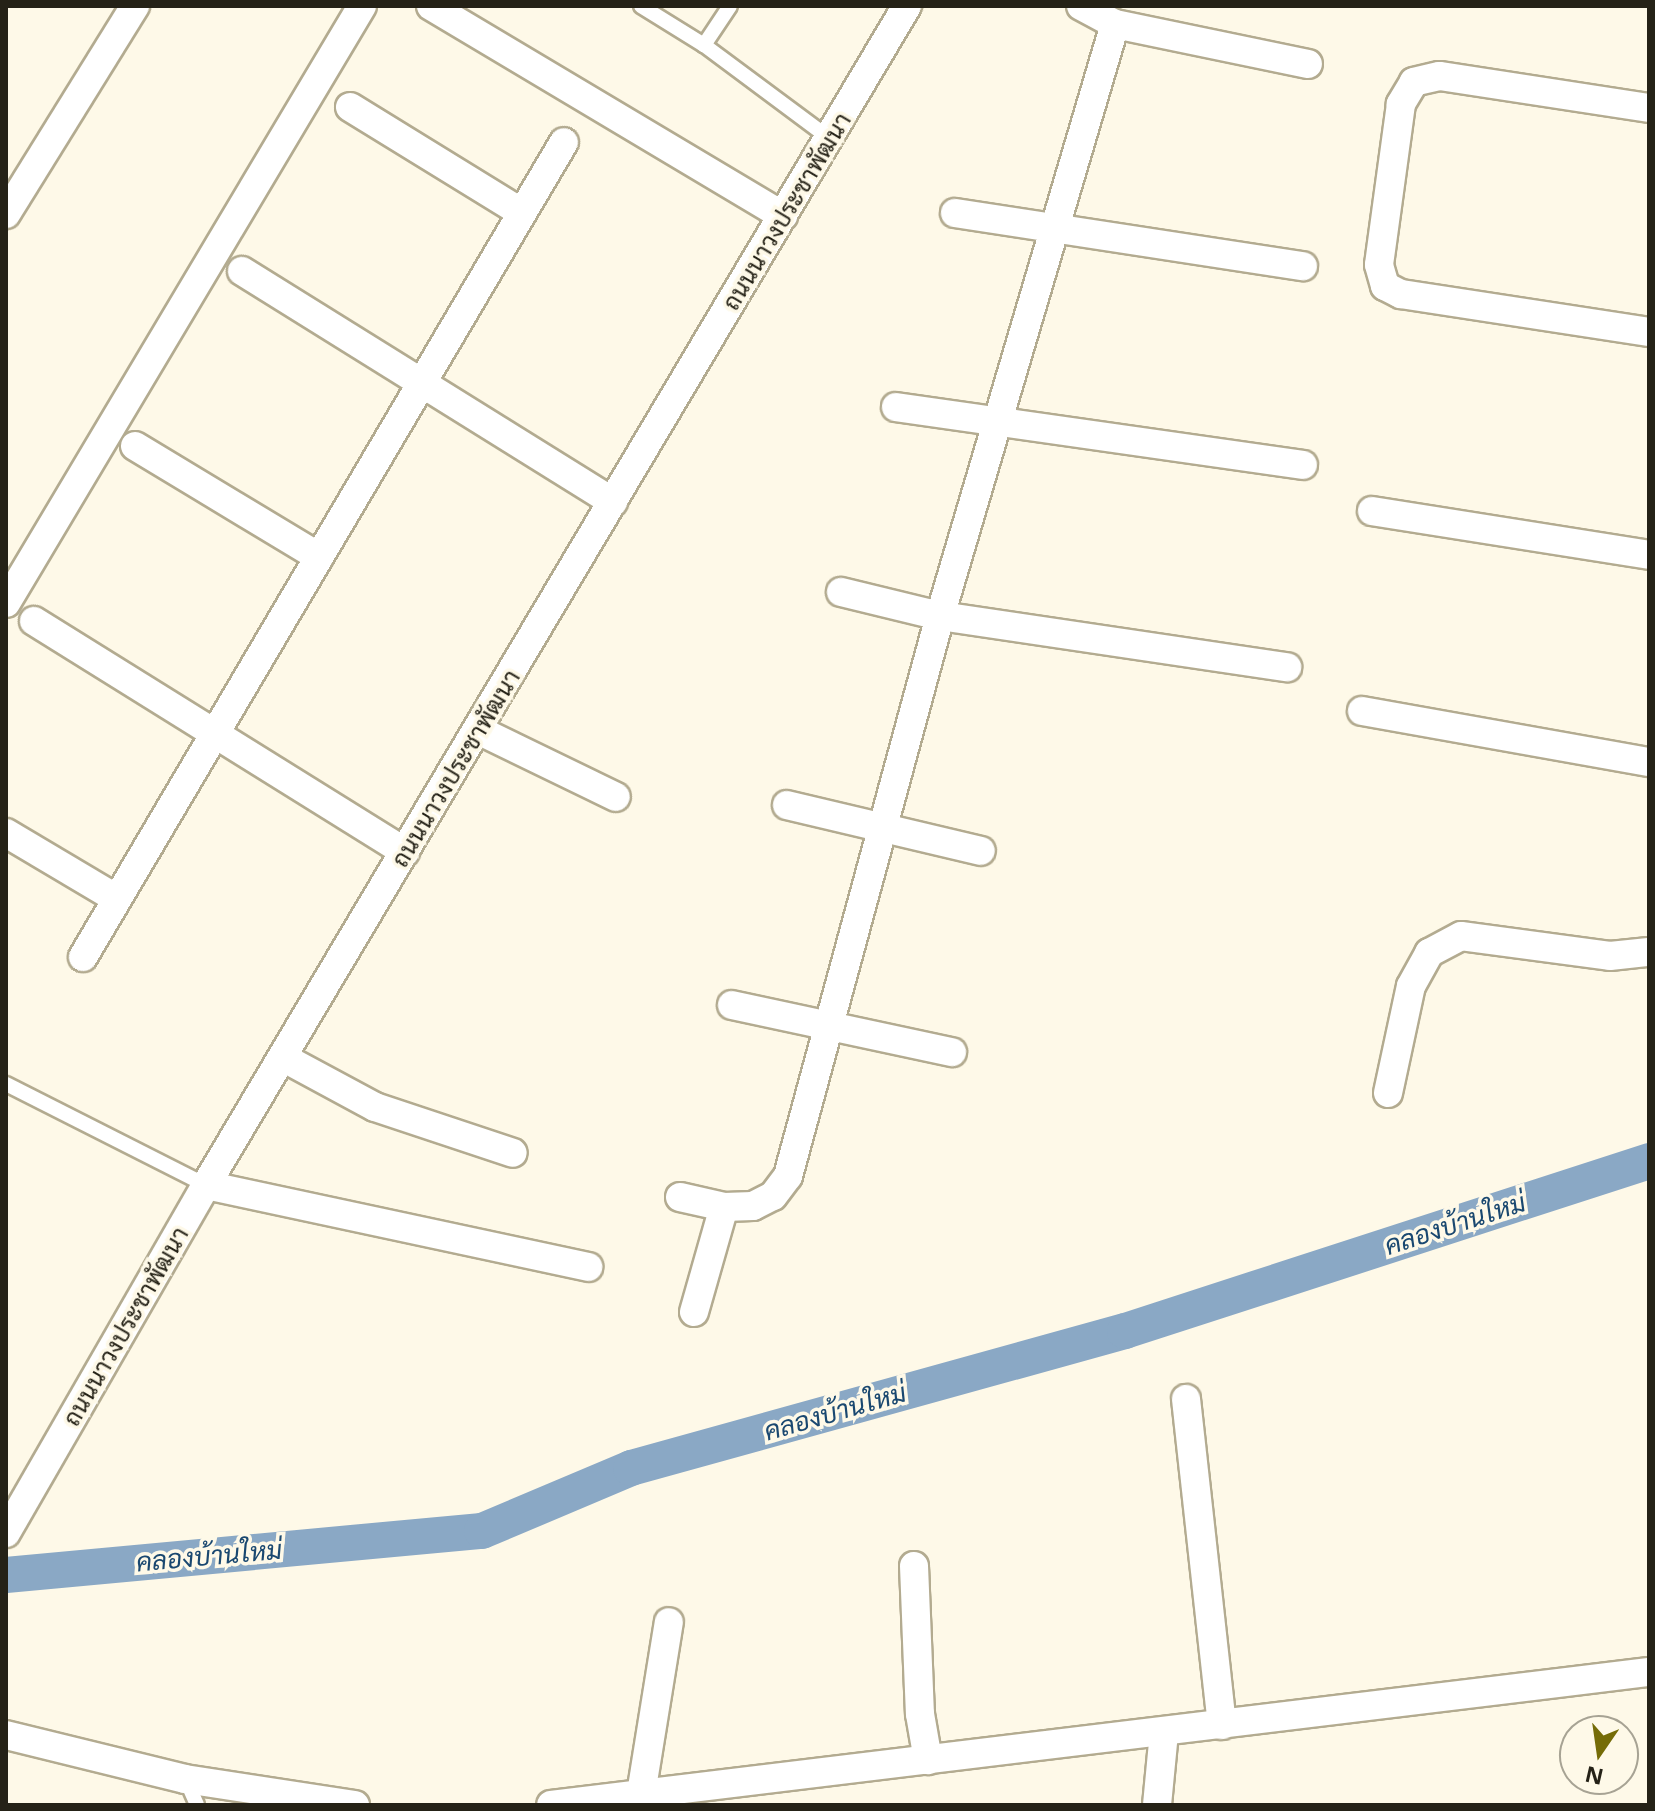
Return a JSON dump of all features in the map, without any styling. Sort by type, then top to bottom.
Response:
[{"type":"street","points":[[6,214],[135,6]]},
{"type":"street","points":[[6,603],[362,6]]},
{"type":"street","name":"ถนนนาวงประชาพัฒนา","points":[[6,1533],[206,1185],[907,6]]},
{"type":"street","points":[[1081,6],[1115,24],[1308,64]]},
{"type":"street","points":[[444,9],[783,216]]},
{"type":"street","points":[[680,1197],[724,1207],[753,1206],[773,1196],[788,1176],[940,616],[1051,226],[1115,24]]},
{"type":"street","points":[[1649,108],[1454,77],[1414,82],[1401,104],[1379,265],[1385,286],[1401,294],[1649,332]]},
{"type":"street","points":[[350,107],[522,213]]},
{"type":"street","points":[[83,957],[564,142]]},
{"type":"street","points":[[955,213],[1303,266]]},
{"type":"street","points":[[242,271],[613,502]]},
{"type":"street","points":[[896,407],[995,425],[1303,465]]},
{"type":"street","points":[[135,446],[319,557]]},
{"type":"street","points":[[1372,511],[1649,555]]},
{"type":"street","points":[[841,592],[940,616],[1287,667]]},
{"type":"street","points":[[34,621],[405,852]]},
{"type":"street","points":[[1362,711],[1649,762]]},
{"type":"street","points":[[478,730],[616,797]]},
{"type":"street","points":[[787,805],[981,851]]},
{"type":"street","points":[[6,833],[117,899]]},
{"type":"street","points":[[1388,1093],[1411,986],[1429,953],[1439,947],[1461,936],[1610,956],[1649,952]]},
{"type":"street","points":[[732,1005],[827,1029],[952,1052]]},
{"type":"street","points":[[284,1058],[375,1107],[513,1153]]},
{"type":"street","points":[[206,1185],[588,1267]]},
{"type":"street","points":[[694,1312],[724,1207]]},
{"type":"street","points":[[1186,1399],[1222,1725]]},
{"type":"street","points":[[914,1566],[920,1714],[928,1760]]},
{"type":"street","points":[[641,1794],[669,1622]]},
{"type":"street","points":[[551,1805],[1649,1672]]},
{"type":"street","points":[[1157,1805],[1164,1732]]},
{"type":"street","points":[[6,1735],[185,1779],[355,1805]]},
{"type":"lane","points":[[641,6],[704,45],[829,138]]},
{"type":"lane","points":[[704,45],[730,6]]},
{"type":"lane","points":[[6,1084],[206,1185]]},
{"type":"lane","points":[[185,1779],[197,1805]]},
{"type":"waterway","name":"คลองบ้านใหม่","points":[[6,1575],[482,1531],[631,1468],[1125,1331],[1649,1161]]}]
